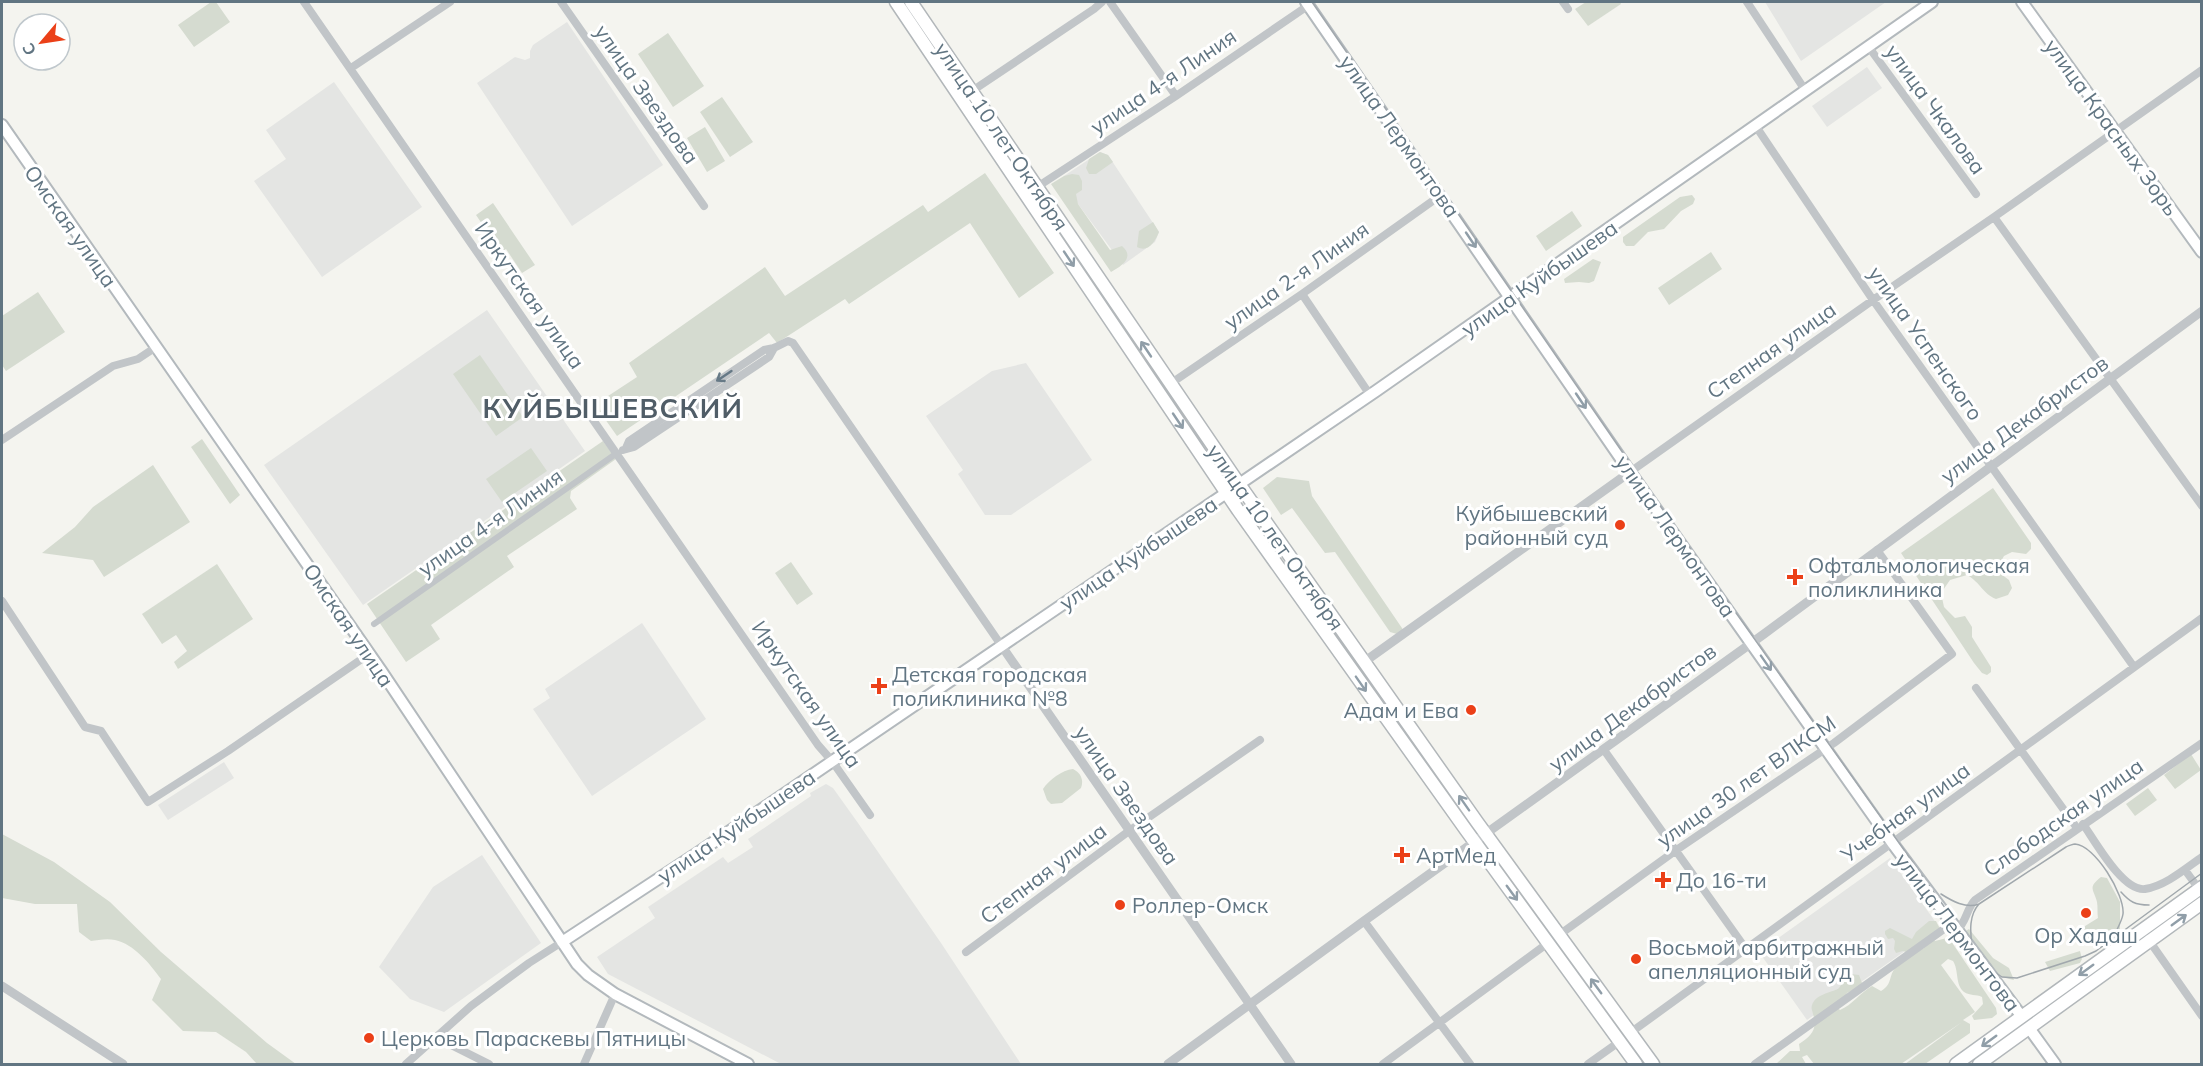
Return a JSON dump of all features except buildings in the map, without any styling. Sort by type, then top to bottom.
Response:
[{"type":"main road","name":"улица 10 лет Октября","points":[[896,2],[1227,493],[1474,842],[1636,1065]]},
{"type":"main road","name":"улица 10 лет Октября","points":[[911,2],[1239,484],[1486,834],[1653,1065]]},
{"type":"main road","name":"улица Красных Зорь","points":[[2022,2],[2202,252]]},
{"type":"main road","name":"улица Лермонтова","points":[[1308,3],[1630,472],[1893,844],[2055,1065]]},
{"type":"main road","name":"улица Куйбышева","points":[[562,942],[1227,493],[1511,298],[1926,3]]},
{"type":"main road","name":"Омская улица","points":[[2,125],[369,654],[562,942],[588,975],[615,994],[748,1065]]},
{"type":"main road","points":[[1956,1065],[2200,888]]},
{"type":"main road","points":[[1979,1065],[2202,903]]},
{"type":"street","name":"Иркутская улица","points":[[304,2],[818,746],[832,761],[870,815]]},
{"type":"street","points":[[351,68],[450,2]]},
{"type":"street","name":"улица Звездова","points":[[561,2],[704,206]]},
{"type":"street","points":[[972,91],[1102,2]]},
{"type":"street","points":[[1110,2],[1176,96]]},
{"type":"street","points":[[1747,2],[1805,90]]},
{"type":"street","name":"улица 4-я Линия","points":[[1037,187],[1176,96],[1308,3]]},
{"type":"street","name":"улица Чкалова","points":[[1868,46],[1976,194]]},
{"type":"street","name":"Степная улица","points":[[1364,662],[1873,300],[2202,70]]},
{"type":"street","name":"улица Успенского","points":[[1755,125],[1873,300],[2134,668]]},
{"type":"street","name":"улица 2-я Линия","points":[[1170,384],[1441,195]]},
{"type":"street","points":[[1994,217],[2202,506]]},
{"type":"street","points":[[1302,294],[1370,395]]},
{"type":"street","name":"улица Декабристов","points":[[1168,1065],[1364,921],[1752,643],[2202,311]]},
{"type":"street","name":"улица Звездова","points":[[788,341],[793,343],[1291,1065]]},
{"type":"street","name":"улица 4-я Линия","points":[[374,624],[626,448],[629,441],[764,350],[788,341]]},
{"type":"street","points":[[2,440],[113,366],[138,359],[156,347]]},
{"type":"street","name":"улица 30 лет ВЛКСМ","points":[[1559,935],[1675,851],[1834,743],[1952,654],[1877,550]]},
{"type":"street","points":[[2,601],[85,727],[101,731],[148,802],[237,745],[369,654]]},
{"type":"street","name":"Учебная улица","points":[[1630,1033],[2202,618]]},
{"type":"street","points":[[1976,688],[2080,826],[2121,877],[2133,888],[2144,889],[2162,883],[2202,858]]},
{"type":"street","name":"Степная улица","points":[[966,952],[1129,831],[1260,740]]},
{"type":"street","name":"Слободская улица","points":[[1755,1065],[1954,927],[1963,925],[1970,905],[1975,900],[2202,743]]},
{"type":"street","points":[[1604,750],[1746,949]]},
{"type":"street","points":[[2185,870],[2200,888]]},
{"type":"street","points":[[1364,921],[1470,1065]]},
{"type":"street","points":[[2142,930],[2202,1016]]},
{"type":"street","name":"улица Куйбышева","points":[[406,1065],[471,1006],[529,963],[562,942]]},
{"type":"street","points":[[1383,1065],[1548,944]]},
{"type":"street","points":[[2,986],[123,1065]]},
{"type":"street","points":[[584,1065],[615,994]]},
{"type":"street","points":[[439,1035],[449,1044],[489,1065]]},
{"type":"street","points":[[1588,1065],[1619,1042]]},
{"type":"shaded area","points":[[211,2],[216,2],[230,22],[194,47],[178,25]]},
{"type":"shaded area","points":[[1586,2],[1620,2],[1621,4],[1588,26],[1575,9]]},
{"type":"shaded area","points":[[1765,2],[1886,2],[1801,61]]},
{"type":"shaded area","points":[[567,22],[663,165],[572,226],[477,83],[515,57],[525,60],[530,58],[533,45]]},
{"type":"shaded area","points":[[668,33],[704,86],[673,107],[638,54]]},
{"type":"shaded area","points":[[1867,67],[1882,88],[1827,127],[1812,106]]},
{"type":"shaded area","points":[[334,82],[422,207],[322,277],[254,181],[286,159],[266,130]]},
{"type":"shaded area","points":[[722,97],[753,142],[730,157],[700,112]]},
{"type":"shaded area","points":[[705,127],[725,161],[707,172],[687,138]]},
{"type":"shaded area","points":[[1100,152],[1108,155],[1159,232],[1155,242],[1123,265],[1078,204],[1064,176]]},
{"type":"shaded area","points":[[1100,152],[1108,155],[1113,162],[1096,174],[1089,174],[1086,168],[1089,159]]},
{"type":"shaded area","points":[[985,173],[1054,273],[1019,298],[970,223],[849,304],[845,299],[777,343],[769,333],[617,436],[600,412],[605,398],[637,377],[629,363],[765,267],[785,296],[923,205],[928,212]]},
{"type":"shaded area","points":[[1072,174],[1079,175],[1082,181],[1082,190],[1076,194],[1078,204],[1110,250],[1122,246],[1126,250],[1126,261],[1111,272],[1051,184]]},
{"type":"shaded area","points":[[1692,195],[1695,199],[1693,204],[1681,211],[1664,229],[1648,232],[1634,246],[1626,246],[1623,242],[1623,237],[1680,197]]},
{"type":"shaded area","points":[[493,203],[535,265],[522,273],[506,249],[501,252],[476,215]]},
{"type":"shaded area","points":[[1572,211],[1582,226],[1546,251],[1536,236]]},
{"type":"shaded area","points":[[1153,222],[1159,232],[1151,246],[1145,249],[1137,247],[1139,231]]},
{"type":"shaded area","points":[[1711,252],[1722,269],[1669,305],[1658,288]]},
{"type":"shaded area","points":[[1593,259],[1601,262],[1594,281],[1565,283],[1564,279]]},
{"type":"shaded area","points":[[38,292],[65,332],[6,371],[2,365],[2,316]]},
{"type":"shaded area","points":[[487,310],[585,451],[363,605],[264,465]]},
{"type":"shaded area","points":[[480,355],[523,417],[496,436],[453,374]]},
{"type":"shaded area","points":[[1026,363],[1092,460],[1011,515],[985,515],[958,474],[963,470],[926,416],[992,371]]},
{"type":"shaded area","points":[[202,439],[240,495],[230,504],[191,447]]},
{"type":"shaded area","points":[[603,441],[616,459],[571,491],[570,498],[577,509],[507,556],[514,567],[431,625],[440,639],[406,662],[367,604]]},
{"type":"shaded area","points":[[531,448],[547,471],[502,502],[486,479]]},
{"type":"shaded area","points":[[153,465],[190,522],[104,577],[93,560],[42,553],[75,527],[93,507]]},
{"type":"shaded area","points":[[1277,477],[1309,481],[1312,496],[1404,631],[1397,634],[1390,632],[1335,552],[1325,553],[1292,508],[1281,515],[1263,488]]},
{"type":"shaded area","points":[[1993,488],[2031,543],[2031,549],[2026,554],[2012,552],[2004,556],[2000,563],[2001,574],[2009,580],[2012,588],[2008,595],[1996,599],[1967,575],[1950,580],[1941,593],[1944,607],[1955,618],[1965,616],[1972,627],[1972,637],[1991,667],[1991,672],[1987,675],[1982,673],[1974,663],[1901,553]]},
{"type":"shaded area","points":[[791,562],[813,594],[797,605],[775,573]]},
{"type":"shaded area","points":[[217,564],[253,619],[178,669],[174,662],[187,651],[176,635],[162,644],[142,614]]},
{"type":"shaded area","points":[[642,623],[706,719],[592,796],[533,709],[550,698],[545,689]]},
{"type":"shaded area","points":[[2191,754],[2201,770],[2175,789],[2164,775]]},
{"type":"shaded area","points":[[224,762],[234,778],[168,820],[158,805]]},
{"type":"shaded area","points":[[1073,769],[1081,777],[1081,788],[1062,803],[1051,804],[1043,789],[1056,776]]},
{"type":"shaded area","points":[[826,784],[833,788],[858,823],[1021,1064],[781,1064],[608,974],[597,957],[655,918],[648,907],[723,857],[728,863],[753,847],[748,839],[811,796],[810,793]]},
{"type":"shaded area","points":[[2148,788],[2157,800],[2135,816],[2126,804]]},
{"type":"shaded area","points":[[2,834],[54,862],[110,902],[161,952],[267,1043],[296,1064],[257,1064],[246,1052],[216,1032],[183,1031],[152,1000],[161,979],[152,967],[135,950],[122,942],[109,939],[91,941],[79,932],[77,904],[35,904],[2,898]]},
{"type":"shaded area","points":[[482,855],[541,943],[444,1012],[410,999],[379,967],[433,887]]},
{"type":"shaded area","points":[[1890,858],[1939,927],[1807,1020],[1759,952]]},
{"type":"shaded area","points":[[2101,877],[2107,878],[2120,902],[2120,937],[2110,945],[2098,937],[2083,940],[2078,937],[2077,931],[2098,918],[2093,886]]},
{"type":"shaded area","points":[[1929,921],[1936,921],[1940,929],[1931,937],[1935,941],[1947,938],[1954,940],[1953,944],[1996,1008],[1997,1014],[1992,1018],[1974,1020],[1972,1016],[1983,1004],[1982,997],[1966,993],[1961,989],[1955,965],[1948,959],[1941,965],[1975,1012],[1963,1020],[1970,1024],[1970,1033],[1925,1064],[1905,1064],[1962,1022],[1901,1064],[1814,1064],[1807,1055],[1802,1057],[1806,1064],[1776,1064],[1790,1051],[1800,1051],[1799,1044],[1812,1032],[1815,1024],[1812,1006],[1817,998],[1839,988],[1851,974],[1859,975],[1862,983],[1847,993],[1843,1004],[1838,1008],[1840,1010],[1872,986],[1881,991],[1889,983],[1896,967],[1924,948],[1924,941],[1906,952],[1896,953],[1895,941],[1893,938],[1888,939],[1885,931],[1890,928],[1912,939],[1916,932]]},
{"type":"shaded area","points":[[1969,929],[1993,958],[2009,968],[2014,980],[1997,974],[1984,963],[1962,933]]},
{"type":"shaded area","points":[[2080,951],[2082,959],[2080,963],[2050,971],[2045,962]]},
{"type":"tram line","points":[[1312,2],[1634,469],[1987,967],[2002,977],[2017,978],[2085,956],[2096,951],[2202,873]]},
{"type":"tram line","points":[[1972,945],[1972,918],[1979,904],[2075,844],[2083,847],[2100,862],[2119,895],[2123,914],[2114,936]]},
{"type":"tram line","points":[[2121,892],[2133,902],[2149,905]]},
{"type":"tram line","points":[[1941,894],[1964,905],[1979,904]]},
{"type":"place","name":"Куйбышевский районный суд","points":[[1620,525]]},
{"type":"place","name":"Офтальмологическая поликлиника","points":[[1795,577]]},
{"type":"place","name":"Детская городская поликлиника №8","points":[[879,686]]},
{"type":"place","name":"Адам и Ева","points":[[1471,710]]},
{"type":"place","name":"АртМед","points":[[1402,855]]},
{"type":"place","name":"До 16-ти","points":[[1663,880]]},
{"type":"place","name":"Роллер-Омск","points":[[1120,905]]},
{"type":"place","name":"Ор Хадаш","points":[[2086,913]]},
{"type":"place","name":"Восьмой арбитражный апелляционный суд","points":[[1636,959]]},
{"type":"place","name":"Церковь Параскевы Пятницы","points":[[369,1038]]},
{"type":"district","name":"КУЙБЫШЕВСКИЙ","points":[[613,408]]}]
